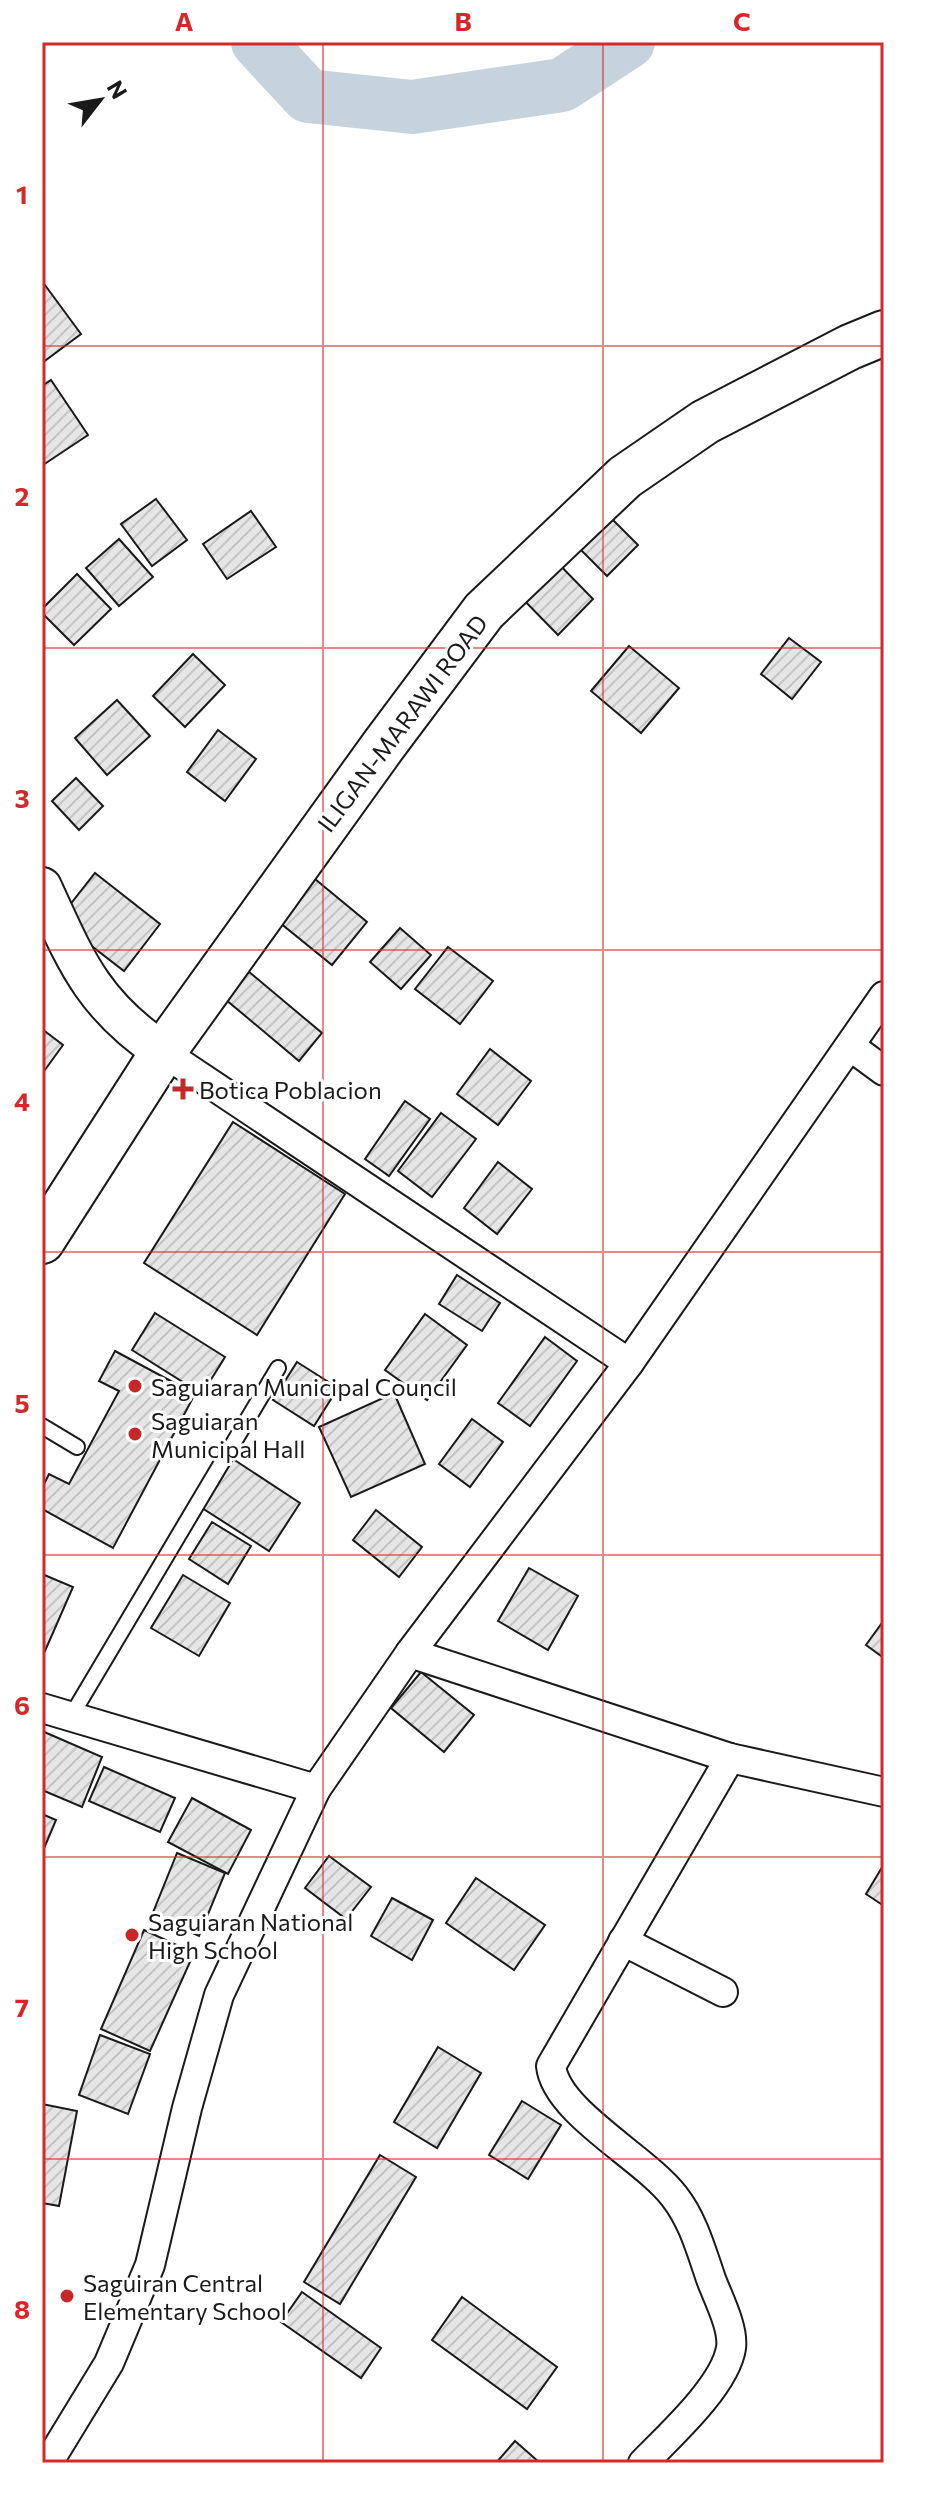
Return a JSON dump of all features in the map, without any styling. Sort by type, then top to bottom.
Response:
[{"type":"highway","name":"ILIGAN-MARAWI ROAD","points":[[42,1241],[163,1052],[484,611],[625,477],[705,422],[850,347],[884,333]]},
{"type":"main road","points":[[42,887],[72,954],[94,991],[134,1032],[163,1052]]},
{"type":"street","points":[[48,2463],[109,2363],[150,2265],[187,2108],[219,1995],[316,1789],[410,1653],[629,1363],[884,996]]},
{"type":"street","points":[[850,1046],[884,1071]]},
{"type":"street","points":[[163,1052],[629,1363]]},
{"type":"street","points":[[410,1653],[730,1758],[884,1792]]},
{"type":"street","points":[[42,1708],[316,1789]]},
{"type":"street","points":[[643,2463],[710,2391],[732,2347],[728,2327],[691,2223],[674,2196],[650,2170],[568,2103],[552,2079],[551,2066],[730,1758]]},
{"type":"street","points":[[623,1941],[723,1992]]},
{"type":"lane","points":[[70,1718],[278,1368]]},
{"type":"lane","points":[[42,1426],[77,1447]]},
{"type":"building","points":[[42,281],[81,334],[42,363]]},
{"type":"building","points":[[51,380],[88,435],[43,465],[42,386]]},
{"type":"building","points":[[156,499],[187,540],[152,566],[121,524]]},
{"type":"building","points":[[251,511],[276,547],[227,579],[203,544]]},
{"type":"building","points":[[607,514],[638,545],[607,576],[576,545]]},
{"type":"building","points":[[119,539],[153,577],[119,606],[86,568]]},
{"type":"building","points":[[548,553],[593,599],[558,635],[513,589]]},
{"type":"building","points":[[77,574],[111,609],[74,645],[42,613],[42,609]]},
{"type":"building","points":[[789,638],[821,662],[792,699],[761,674]]},
{"type":"building","points":[[629,646],[679,688],[641,733],[591,691]]},
{"type":"building","points":[[193,654],[225,685],[185,727],[153,696]]},
{"type":"building","points":[[117,700],[150,736],[107,775],[75,738]]},
{"type":"building","points":[[218,730],[256,759],[225,801],[187,772]]},
{"type":"building","points":[[76,778],[103,806],[79,830],[52,801]]},
{"type":"building","points":[[95,873],[160,924],[124,971],[58,920]]},
{"type":"building","points":[[315,879],[367,922],[332,965],[279,922]]},
{"type":"building","points":[[400,928],[431,955],[401,989],[370,962]]},
{"type":"building","points":[[448,947],[493,981],[460,1024],[415,989]]},
{"type":"building","points":[[248,971],[322,1033],[299,1061],[225,999]]},
{"type":"building","points":[[42,1029],[63,1045],[42,1074]]},
{"type":"building","points":[[490,1049],[531,1081],[498,1125],[457,1094]]},
{"type":"building","points":[[405,1101],[430,1119],[389,1176],[365,1159]]},
{"type":"building","points":[[441,1113],[476,1139],[432,1197],[398,1171]]},
{"type":"building","points":[[233,1122],[345,1194],[257,1335],[144,1263]]},
{"type":"building","points":[[498,1162],[532,1189],[497,1234],[464,1208]]},
{"type":"building","points":[[457,1275],[500,1303],[482,1331],[439,1304]]},
{"type":"building","points":[[155,1313],[225,1357],[202,1394],[132,1350]]},
{"type":"building","points":[[425,1314],[467,1345],[427,1400],[385,1370]]},
{"type":"building","points":[[545,1337],[577,1361],[530,1426],[498,1403]]},
{"type":"building","name":"Saguiaran Municipal Hall","points":[[115,1351],[195,1394],[113,1548],[42,1509],[42,1488],[49,1474],[69,1484],[119,1391],[99,1381]]},
{"type":"building","points":[[297,1362],[338,1388],[314,1426],[273,1400]]},
{"type":"building","points":[[394,1393],[425,1464],[351,1497],[319,1427]]},
{"type":"building","points":[[472,1419],[503,1442],[470,1487],[439,1464]]},
{"type":"building","points":[[233,1459],[300,1503],[269,1551],[202,1508]]},
{"type":"building","points":[[376,1510],[422,1547],[399,1577],[353,1540]]},
{"type":"building","points":[[212,1522],[251,1546],[228,1584],[189,1559]]},
{"type":"building","points":[[529,1568],[578,1596],[548,1650],[498,1621]]},
{"type":"building","points":[[42,1574],[73,1587],[45,1651],[42,1650]]},
{"type":"building","points":[[183,1575],[230,1603],[199,1656],[151,1628]]},
{"type":"building","points":[[884,1620],[884,1658],[866,1645]]},
{"type":"building","points":[[421,1672],[474,1715],[444,1752],[391,1708]]},
{"type":"building","points":[[42,1731],[102,1757],[82,1807],[42,1790]]},
{"type":"building","points":[[104,1767],[175,1798],[160,1832],[89,1801]]},
{"type":"building","points":[[192,1798],[251,1830],[228,1874],[168,1842]]},
{"type":"building","points":[[42,1814],[56,1820],[42,1853]]},
{"type":"building","points":[[177,1853],[225,1873],[199,1936],[152,1915]]},
{"type":"building","points":[[329,1856],[371,1887],[346,1919],[305,1888]]},
{"type":"building","points":[[884,1864],[884,1906],[866,1894]]},
{"type":"building","points":[[476,1878],[545,1925],[514,1970],[446,1923]]},
{"type":"building","points":[[392,1898],[433,1920],[412,1960],[371,1936]]},
{"type":"building","points":[[144,1930],[194,1953],[150,2051],[101,2029]]},
{"type":"building","points":[[100,2035],[150,2054],[128,2114],[79,2095]]},
{"type":"building","points":[[438,2047],[481,2073],[437,2148],[394,2122]]},
{"type":"building","points":[[522,2101],[561,2125],[528,2179],[489,2155]]},
{"type":"building","points":[[42,2104],[77,2111],[59,2206],[42,2203]]},
{"type":"building","points":[[380,2155],[416,2177],[340,2304],[304,2282]]},
{"type":"building","points":[[302,2292],[381,2348],[361,2378],[281,2322]]},
{"type":"building","points":[[462,2297],[557,2367],[527,2409],[432,2340]]},
{"type":"building","points":[[515,2441],[540,2463],[496,2463]]},
{"type":"waterway","points":[[258,42],[308,96],[412,107],[562,85],[628,42]]},
{"type":"place","name":"Botica Poblacion","points":[[183,1089]]},
{"type":"place","name":"Saguiaran Municipal Council","points":[[135,1386]]},
{"type":"place","name":"Saguiaran Municipal Hall","points":[[135,1434]]},
{"type":"place","name":"Saguiaran National High School","points":[[132,1935]]},
{"type":"place","name":"Saguiran Central Elementary School","points":[[67,2296]]}]
